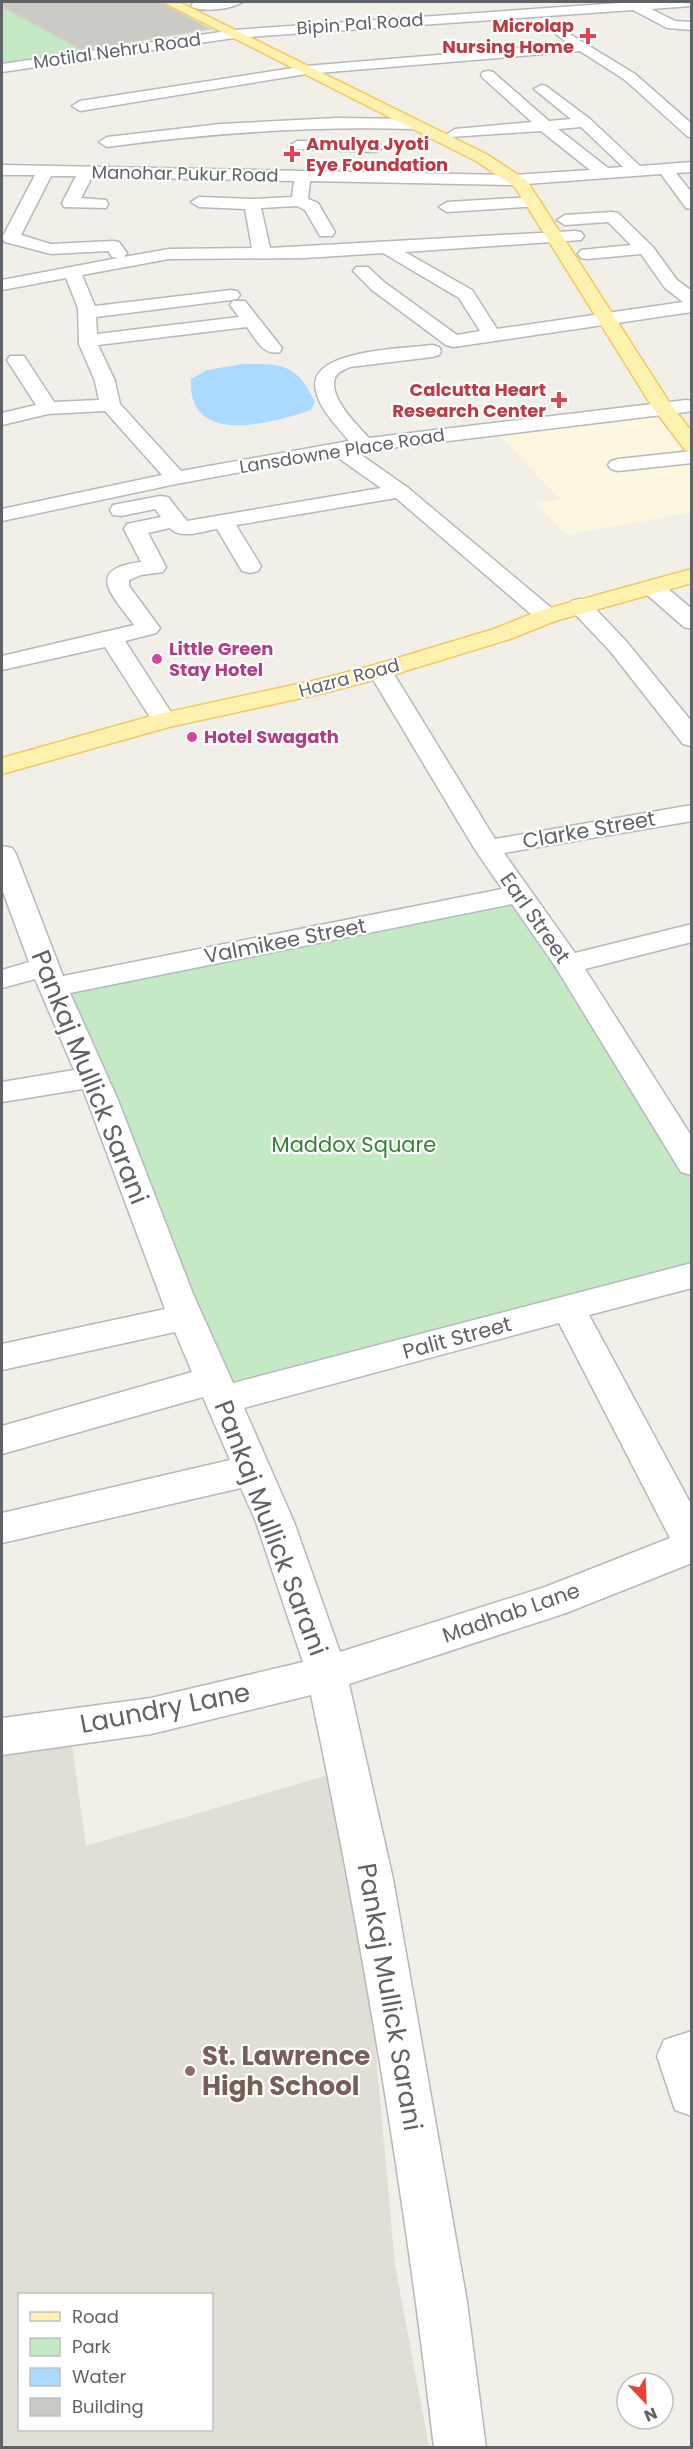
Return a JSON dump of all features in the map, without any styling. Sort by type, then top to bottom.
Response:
[{"type":"main road","points":[[170,2],[482,159],[540,199]]},
{"type":"main road","points":[[193,4],[455,134],[534,179],[557,237],[606,320],[663,408],[692,446]]},
{"type":"main road","points":[[562,215],[600,273]]},
{"type":"main road","points":[[622,309],[662,371]]},
{"type":"main road","points":[[674,389],[689,410]]},
{"type":"main road","name":"Hazra Road","points":[[2,766],[164,720],[324,686],[380,671],[502,634],[547,616],[692,576]]},
{"type":"street","points":[[193,4],[235,2]]},
{"type":"street","name":"Bipin Pal Road","points":[[234,34],[532,11],[589,4],[635,5],[691,2]]},
{"type":"street","points":[[635,5],[665,22],[690,27]]},
{"type":"street","points":[[532,11],[581,47],[630,77],[692,133]]},
{"type":"street","points":[[372,24],[385,35]]},
{"type":"street","name":"Motilal Nehru Road","points":[[2,68],[234,34]]},
{"type":"street","points":[[135,172],[93,126],[77,101],[306,70],[581,47]]},
{"type":"street","points":[[397,48],[410,61]]},
{"type":"street","points":[[51,61],[62,78]]},
{"type":"street","points":[[471,74],[510,74]]},
{"type":"street","points":[[488,75],[604,173]]},
{"type":"street","points":[[305,90],[332,84]]},
{"type":"street","points":[[541,89],[585,122],[636,171]]},
{"type":"street","points":[[669,113],[692,111]]},
{"type":"street","points":[[115,151],[160,134],[298,124],[359,122],[412,124]]},
{"type":"street","points":[[455,134],[585,122]]},
{"type":"street","points":[[276,147],[376,147],[430,134]]},
{"type":"street","points":[[376,147],[378,162],[385,176]]},
{"type":"street","points":[[115,151],[174,149]]},
{"type":"street","name":"Manohar Pukur Road","points":[[2,170],[513,180],[692,167]]},
{"type":"street","points":[[666,168],[671,179],[690,202]]},
{"type":"street","points":[[45,171],[11,238],[51,249],[113,246],[125,262]]},
{"type":"street","points":[[86,172],[70,203],[100,204]]},
{"type":"street","points":[[300,201],[302,176]]},
{"type":"street","points":[[426,177],[441,201],[540,199]]},
{"type":"street","points":[[199,202],[252,204],[300,201],[312,207],[326,232]]},
{"type":"street","points":[[252,204],[262,253]]},
{"type":"street","points":[[562,215],[612,217],[644,249],[671,284],[692,300]]},
{"type":"street","points":[[2,285],[170,254],[386,248],[575,236]]},
{"type":"street","points":[[386,248],[466,294],[492,335]]},
{"type":"street","points":[[586,254],[644,249]]},
{"type":"street","points":[[198,254],[273,348]]},
{"type":"street","points":[[363,271],[378,286],[453,341],[606,320],[622,309],[692,306]]},
{"type":"street","points":[[72,272],[87,313],[88,341],[94,360],[105,381],[110,405],[176,478]]},
{"type":"street","points":[[87,313],[231,295]]},
{"type":"street","points":[[167,303],[184,330]]},
{"type":"street","points":[[120,309],[134,336]]},
{"type":"street","points":[[88,341],[252,321]]},
{"type":"street","points":[[364,445],[332,407],[323,384],[326,373],[332,366],[345,362],[432,351]]},
{"type":"street","points":[[18,371],[48,408]]},
{"type":"street","points":[[2,419],[48,408],[110,405]]},
{"type":"street","name":"Lansdowne Place Road","points":[[2,513],[338,448],[663,408],[689,410]]},
{"type":"street","points":[[338,448],[400,491],[547,616]]},
{"type":"street","points":[[618,465],[692,457]]},
{"type":"street","points":[[91,496],[112,512],[160,502],[183,528],[400,491]]},
{"type":"street","points":[[2,663],[148,628],[118,586],[118,577],[137,569],[155,567],[135,529],[175,520]]},
{"type":"street","points":[[223,521],[250,566]]},
{"type":"street","points":[[653,588],[692,622]]},
{"type":"street","points":[[580,606],[618,646],[692,739]]},
{"type":"street","points":[[111,638],[164,720]]},
{"type":"street","name":"Earl Street","points":[[380,671],[487,848],[568,964],[692,1164]]},
{"type":"street","name":"Clarke Street","points":[[487,848],[692,813]]},
{"type":"street","name":"Pankaj Mullick Sarani","points":[[4,869],[93,1077],[186,1317],[275,1522],[327,1674],[375,1903],[442,2302],[460,2448]]},
{"type":"street","name":"Valmikee Street","points":[[2,979],[49,977],[518,894]]},
{"type":"street","points":[[568,964],[692,933]]},
{"type":"street","points":[[2,1092],[93,1077]]},
{"type":"street","name":"Palit Street","points":[[2,1440],[568,1308],[692,1275]]},
{"type":"street","points":[[568,1308],[692,1545]]},
{"type":"street","points":[[2,1358],[186,1317]]},
{"type":"street","points":[[2,1528],[253,1470]]},
{"type":"street","name":"Madhab Lane","points":[[327,1674],[552,1601],[692,1545]]},
{"type":"street","name":"Laundry Lane","points":[[2,1737],[151,1716],[327,1674]]},
{"type":"street","points":[[692,2054],[680,2056],[692,2093]]},
{"type":"shaded area","points":[[669,407],[691,440],[691,512],[566,535],[537,504],[560,499],[493,428]]},
{"type":"shaded area","name":"St. Lawrence High School","points":[[72,1745],[86,1846],[335,1773],[360,1878],[395,2265],[429,2447],[2,2447],[2,1755]]},
{"type":"green space","points":[[2,7],[83,50],[2,63]]},
{"type":"green space","name":"Maddox Square","points":[[513,901],[691,1178],[691,1270],[229,1393],[61,990]]},
{"type":"water","points":[[243,364],[268,364],[287,368],[308,389],[315,402],[311,410],[255,424],[235,425],[217,423],[203,415],[193,401],[191,379],[207,370]]},
{"type":"building","points":[[2,2],[159,2],[210,29],[82,50],[2,7]]},
{"type":"place","name":"Microlap Nursing Home","points":[[588,36]]},
{"type":"place","name":"Amulya Jyoti Eye Foundation","points":[[292,154]]},
{"type":"place","name":"Calcutta Heart Research Center","points":[[559,400]]},
{"type":"place","name":"Little Green Stay Hotel","points":[[157,659]]},
{"type":"place","name":"Hotel Swagath","points":[[192,737]]},
{"type":"place","name":"St. Lawrence High School","points":[[190,2071]]}]
